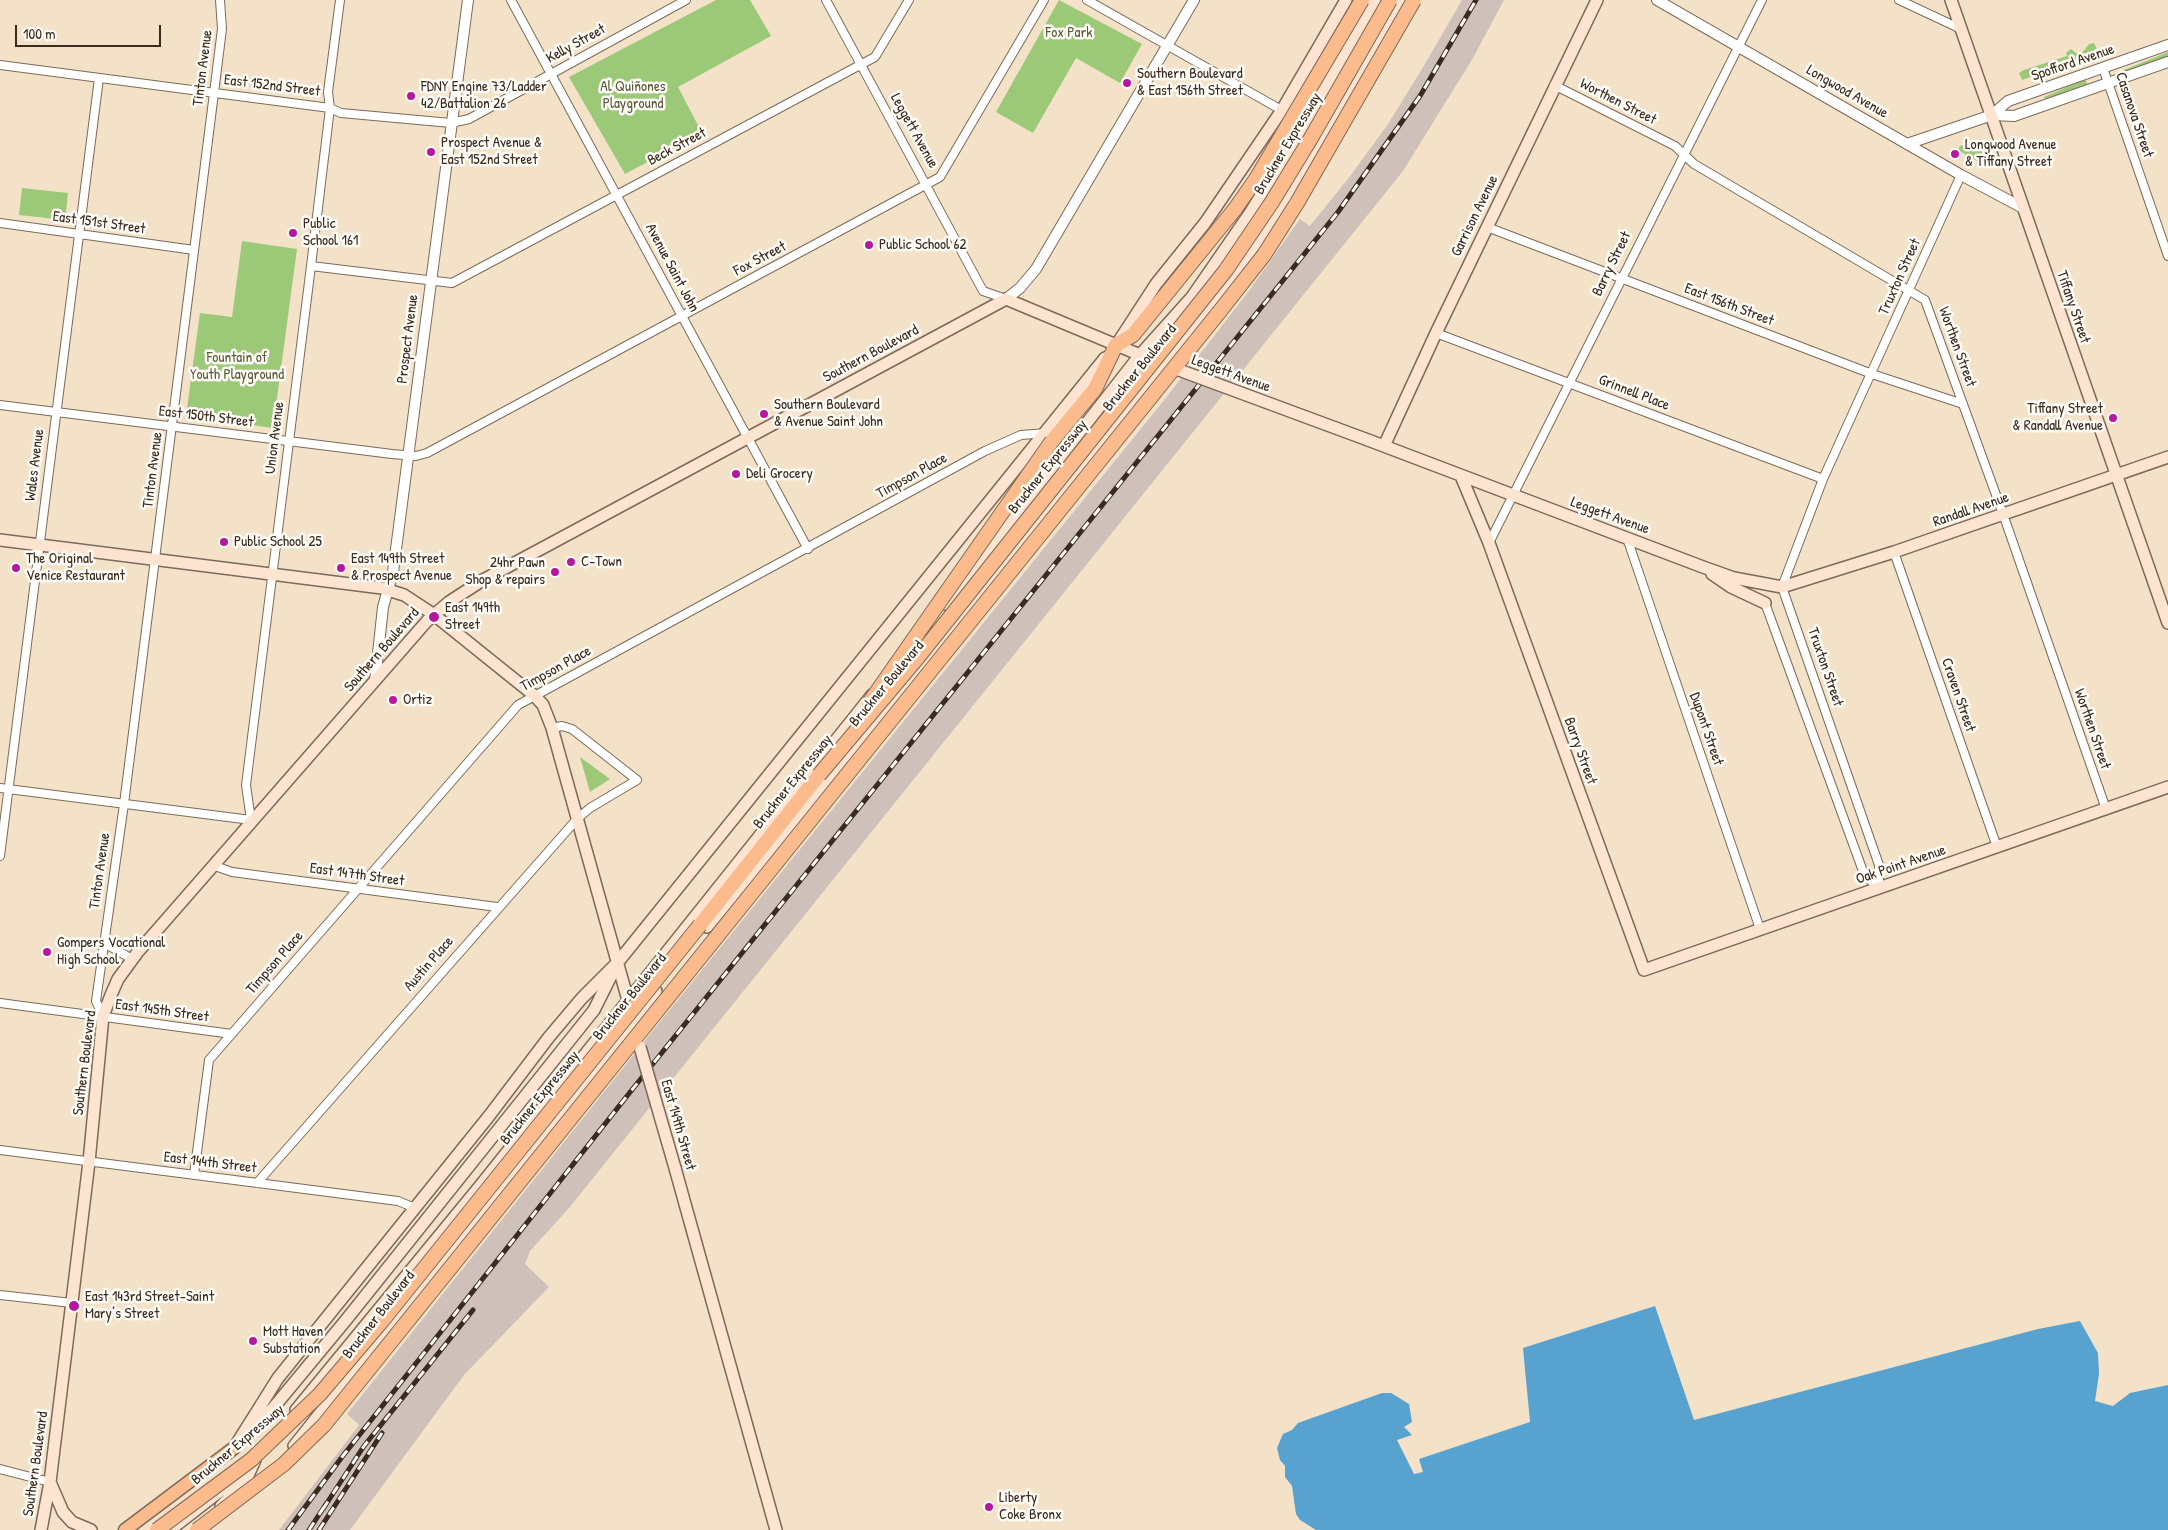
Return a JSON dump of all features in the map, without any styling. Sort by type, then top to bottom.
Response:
[{"type":"highway","points":[[819,775],[1050,437],[1095,389],[1116,345],[1133,335],[1235,209],[1256,179],[1362,0]]},
{"type":"highway","name":"Bruckner Expressway","points":[[158,1530],[251,1460],[320,1394],[425,1267],[819,775],[919,656],[1226,270],[1272,202],[1311,138],[1390,0]]},
{"type":"highway","points":[[197,1530],[284,1464],[324,1425],[1220,311],[1264,255],[1297,204],[1414,0]]},
{"type":"main road","points":[[1116,345],[1156,284],[1205,223],[1282,110],[1346,0]]},
{"type":"main road","name":"Bruckner Boulevard","points":[[170,1530],[225,1488],[255,1460],[995,543],[1140,356],[1192,297],[1250,213],[1305,123],[1375,0]]},
{"type":"main road","name":"Bruckner Boulevard","points":[[190,1530],[270,1469],[298,1442],[718,913],[945,640],[1164,364],[1251,253],[1326,135],[1403,0]]},
{"type":"main road","name":"Garrison Avenue","points":[[1384,446],[1554,85],[1597,0]]},
{"type":"main road","name":"Tiffany Street","points":[[1951,0],[2168,623]]},
{"type":"main road","name":"Leggett Avenue","points":[[1006,299],[1140,356],[1384,446],[1702,567],[1734,578],[1782,587]]},
{"type":"main road","name":"Southern Boulevard","points":[[41,1530],[50,1482],[72,1303],[89,1162],[103,1016],[118,979],[132,959],[215,866],[251,820],[433,614],[483,580],[1006,299]]},
{"type":"main road","name":"Bruckner Boulevard","points":[[234,1448],[278,1378],[555,1031],[582,998],[618,962],[1050,437]]},
{"type":"main road","name":"Randall Avenue","points":[[1782,587],[1894,552],[2168,456]]},
{"type":"main road","name":"Barry Street","points":[[1461,476],[1490,543],[1644,970]]},
{"type":"main road","name":"East 149th Street","points":[[0,540],[389,589],[433,614],[535,696],[543,705],[552,728],[776,1530]]},
{"type":"main road","points":[[1702,567],[1731,587],[1765,603]]},
{"type":"main road","name":"Oak Point Avenue","points":[[1644,970],[2168,787]]},
{"type":"main road","name":"Bruckner Boulevard","points":[[125,1530],[234,1448],[290,1389],[594,1010],[618,962]]},
{"type":"main road","points":[[373,1316],[433,1273]]},
{"type":"main road","points":[[220,1508],[246,1480],[255,1460]]},
{"type":"main road","points":[[50,1482],[63,1512],[72,1522],[91,1530]]},
{"type":"street","name":"Tinton Avenue","points":[[103,1016],[96,1001],[124,804],[222,29],[220,0]]},
{"type":"street","name":"Union Avenue","points":[[251,820],[246,785],[330,108],[328,92],[340,0]]},
{"type":"street","name":"Prospect Avenue","points":[[374,681],[383,607],[393,572],[468,0]]},
{"type":"street","name":"Avenue Saint John","points":[[511,0],[808,549]]},
{"type":"street","name":"Kelly Street","points":[[451,123],[469,119],[686,0]]},
{"type":"street","name":"Leggett Avenue","points":[[826,0],[983,291],[1006,299]]},
{"type":"street","name":"Beck Street","points":[[431,281],[452,283],[875,57],[909,0]]},
{"type":"street","name":"Fox Street","points":[[409,456],[428,453],[940,177],[1044,0]]},
{"type":"street","points":[[1087,0],[1326,135]]},
{"type":"street","name":"Southern Boulevard","points":[[1006,299],[1020,288],[1036,269],[1194,0]]},
{"type":"street","name":"Longwood Avenue","points":[[1657,0],[1961,176],[2023,208]]},
{"type":"street","name":"Barry Street","points":[[1490,543],[1762,0]]},
{"type":"street","points":[[1899,0],[1961,29]]},
{"type":"street","name":"Spofford Avenue","points":[[1907,144],[1992,115],[2008,102],[2168,45]]},
{"type":"street","name":"Spofford Avenue","points":[[1992,115],[2014,116],[2168,62]]},
{"type":"street","name":"East 152nd Street","points":[[0,65],[330,108],[341,113],[451,123]]},
{"type":"street","name":"Casanova Street","points":[[2103,68],[2168,256]]},
{"type":"street","name":"Wales Avenue","points":[[0,856],[4,789],[38,546],[99,78]]},
{"type":"street","name":"Worthen Street","points":[[1554,85],[1675,146],[1694,164],[1925,300],[2003,514],[2106,809]]},
{"type":"street","name":"Truxton Street","points":[[1879,888],[1880,868],[1782,587],[1823,479],[1961,176]]},
{"type":"street","name":"East 151st Street","points":[[0,223],[194,250]]},
{"type":"street","name":"East 156th Street","points":[[1487,227],[1872,374],[1963,404]]},
{"type":"street","points":[[311,266],[431,281]]},
{"type":"street","name":"Grinnell Place","points":[[1436,333],[1823,479]]},
{"type":"street","name":"East 150th Street","points":[[0,405],[409,456]]},
{"type":"street","name":"Timpson Place","points":[[194,1175],[209,1060],[518,705],[808,549],[985,451],[1021,435],[1050,437]]},
{"type":"street","name":"Dupont Street","points":[[1627,538],[1760,929]]},
{"type":"street","name":"Craven Street","points":[[1894,552],[1996,847]]},
{"type":"street","points":[[1765,603],[1864,874],[1879,888]]},
{"type":"street","name":"Austin Place","points":[[257,1183],[577,818],[637,780],[572,729],[562,726],[552,728]]},
{"type":"street","points":[[4,789],[251,820]]},
{"type":"street","name":"East 147th Street","points":[[215,866],[232,872],[497,907]]},
{"type":"street","points":[[104,943],[132,959]]},
{"type":"street","name":"East 145th Street","points":[[0,1002],[232,1034]]},
{"type":"street","name":"East 144th Street","points":[[0,1150],[398,1202],[415,1208]]},
{"type":"street","points":[[0,1294],[72,1303]]},
{"type":"street","points":[[0,1469],[50,1482]]},
{"type":"shaded area","points":[[1462,0],[1504,0],[1473,58],[1403,171],[569,1208],[530,1251],[525,1264],[549,1287],[464,1375],[350,1530],[279,1530],[359,1425],[347,1414],[651,1033],[1165,399],[1249,291],[1300,219],[1310,226],[1351,175],[1388,124]]},
{"type":"green space","name":"Al Quiñones Playground","points":[[716,0],[750,0],[771,36],[678,87],[702,133],[625,174],[569,77]]},
{"type":"green space","name":"Fox Park","points":[[1059,0],[1142,44],[1120,83],[1076,58],[1033,133],[996,112]]},
{"type":"green space","points":[[2094,43],[2097,49],[2106,46],[2107,51],[2022,80],[2019,73],[2024,70],[2067,56],[2066,53],[2071,49],[2076,53],[2082,53],[2089,44]]},
{"type":"green space","points":[[2168,52],[2168,57],[2122,73],[2119,72]]},
{"type":"green space","points":[[2085,79],[2088,85],[2045,99],[2044,97]]},
{"type":"green space","points":[[1981,139],[1992,163],[1990,169],[1958,150],[1960,146]]},
{"type":"green space","points":[[22,188],[68,193],[65,220],[19,215]]},
{"type":"green space","name":"Fountain of Youth Playground","points":[[242,241],[297,249],[273,428],[186,416],[200,313],[232,317]]},
{"type":"green space","points":[[580,757],[610,779],[590,792]]},
{"type":"water","points":[[1655,1306],[1694,1420],[2038,1329],[2080,1321],[2098,1353],[2099,1374],[2095,1401],[2113,1406],[2130,1393],[2168,1385],[2168,1530],[1316,1530],[1300,1520],[1296,1514],[1292,1486],[1285,1477],[1285,1466],[1280,1460],[1277,1448],[1283,1434],[1292,1430],[1298,1423],[1382,1393],[1391,1393],[1409,1404],[1412,1422],[1404,1427],[1412,1435],[1397,1440],[1414,1474],[1423,1472],[1419,1459],[1530,1422],[1523,1348]]},
{"type":"railway","points":[[288,1530],[342,1457],[627,1096],[1338,212],[1420,96],[1476,0]]},
{"type":"railway","points":[[323,1509],[364,1446],[473,1310]]},
{"type":"railway","points":[[319,1530],[382,1433]]},
{"type":"railway","points":[[309,1530],[326,1504]]},
{"type":"place","name":"Southern Boulevard & East 156th Street","points":[[1127,83]]},
{"type":"place","name":"FDNY Engine 73/Ladder 42/Battalion 26","points":[[411,96]]},
{"type":"place","name":"Prospect Avenue & East 152nd Street","points":[[431,152]]},
{"type":"place","name":"Longwood Avenue & Tiffany Street","points":[[1955,154]]},
{"type":"place","name":"Public School 161","points":[[293,233]]},
{"type":"place","name":"Public School 62","points":[[869,245]]},
{"type":"place","name":"Southern Boulevard & Avenue Saint John","points":[[764,414]]},
{"type":"place","name":"Tiffany Street & Randall Avenue","points":[[2113,418]]},
{"type":"place","name":"Deli Grocery","points":[[736,474]]},
{"type":"place","name":"Public School 25","points":[[224,542]]},
{"type":"place","name":"C-Town","points":[[571,562]]},
{"type":"place","name":"The Original Venice Restaurant","points":[[16,568]]},
{"type":"place","name":"East 149th Street & Prospect Avenue","points":[[341,568]]},
{"type":"place","name":"24hr Pawn Shop & repairs","points":[[555,572]]},
{"type":"place","name":"East 149th Street","points":[[434,617]]},
{"type":"place","name":"Ortiz","points":[[393,700]]},
{"type":"place","name":"Gompers Vocational High School","points":[[47,952]]},
{"type":"place","name":"East 143rd Street–Saint Mary’s Street","points":[[74,1306]]},
{"type":"place","name":"Mott Haven Substation","points":[[253,1341]]},
{"type":"place","name":"Liberty Coke Bronx","points":[[989,1507]]}]
